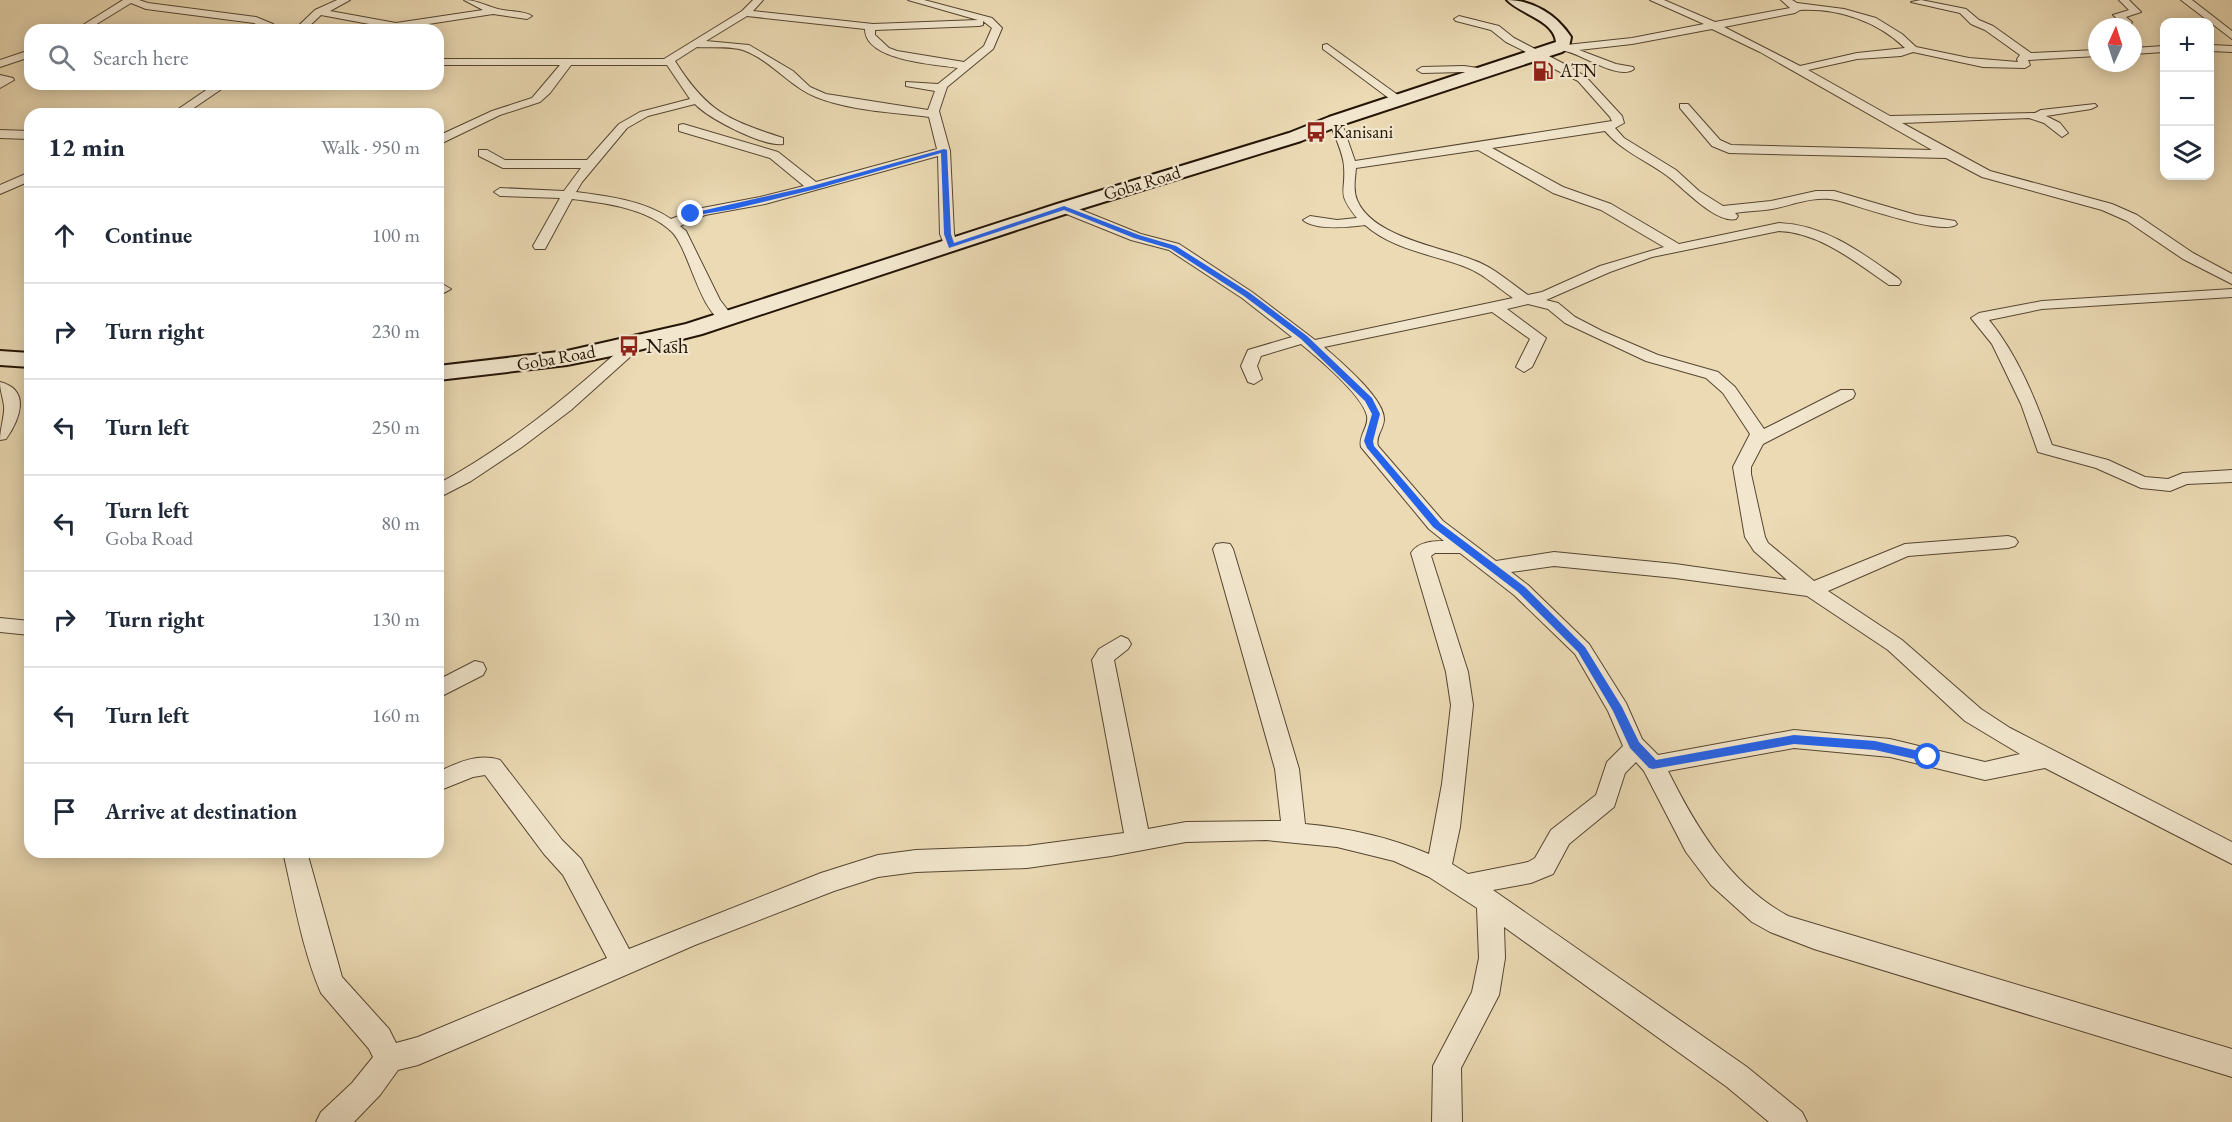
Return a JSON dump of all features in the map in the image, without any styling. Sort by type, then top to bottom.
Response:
[{"type":"main road","points":[[1514,0],[1553,24],[1560,31],[1565,42],[1550,52]]},
{"type":"main road","name":"Goba Road","points":[[444,373],[496,369],[634,345],[694,329],[1064,208],[1295,137],[1398,100],[1550,52]]},
{"type":"main road","points":[[0,358],[24,360]]},
{"type":"street","points":[[90,24],[131,0],[146,6],[256,20],[265,24]]},
{"type":"street","points":[[305,24],[318,12],[345,0]]},
{"type":"street","points":[[468,0],[506,15],[527,16]]},
{"type":"street","points":[[444,62],[656,64],[670,61],[698,44],[746,13],[758,0]]},
{"type":"street","points":[[913,0],[989,20],[995,23],[997,30],[989,47],[941,88],[933,114],[944,150],[947,234],[951,246]]},
{"type":"street","points":[[1655,0],[1716,26],[1800,69],[1986,174],[2108,207],[2132,218],[2188,256],[2232,280]]},
{"type":"street","points":[[2122,18],[2118,15],[2136,12],[2124,0]]},
{"type":"street","points":[[2186,0],[2232,36]]},
{"type":"street","points":[[1916,2],[1963,11],[1975,22],[1994,32],[2029,57]]},
{"type":"street","points":[[1550,52],[1632,41],[1779,15],[1794,11],[1790,3]]},
{"type":"street","points":[[1790,3],[1864,16],[1904,39],[1912,49]]},
{"type":"street","points":[[409,24],[493,11]]},
{"type":"street","points":[[318,12],[385,24]]},
{"type":"street","points":[[746,13],[870,27],[995,23]]},
{"type":"street","points":[[1459,19],[1495,28],[1510,40],[1550,52],[1629,69]]},
{"type":"street","points":[[870,27],[870,36],[890,53],[968,66]]},
{"type":"street","points":[[698,44],[745,47],[789,73],[806,88],[822,96],[846,102],[933,114]]},
{"type":"street","points":[[1327,47],[1398,100]]},
{"type":"street","points":[[2214,48],[2232,49]]},
{"type":"street","points":[[1800,69],[1857,56],[1901,53],[1912,49],[1967,60],[2015,66],[2025,66],[2022,58],[2088,54]]},
{"type":"street","points":[[2142,50],[2160,49]]},
{"type":"street","points":[[1350,165],[1480,146],[1512,139],[1608,128],[1619,122],[1594,92],[1550,52]]},
{"type":"street","points":[[0,64],[24,55]]},
{"type":"street","points":[[670,61],[681,80],[718,117],[779,141]]},
{"type":"street","points":[[444,138],[496,113],[536,100],[546,91],[567,63]]},
{"type":"street","points":[[1422,70],[1464,69],[1485,72]]},
{"type":"street","points":[[0,78],[9,80],[0,85]]},
{"type":"street","points":[[910,84],[941,88]]},
{"type":"street","points":[[186,108],[214,90]]},
{"type":"street","points":[[540,246],[568,195],[621,128],[634,118],[699,100]]},
{"type":"street","points":[[1684,106],[1716,143],[1729,149],[1948,154]]},
{"type":"street","points":[[2038,117],[2041,113],[2091,106]]},
{"type":"street","points":[[1888,120],[2005,114],[2038,117],[2058,127],[2062,133]]},
{"type":"street","points":[[1335,121],[1350,165],[1348,174],[1350,198],[1356,210],[1387,235],[1409,245],[1463,261],[1486,272],[1526,299],[1553,306],[1570,320],[1597,334],[1652,358],[1712,375],[1729,390],[1759,434],[1742,467],[1742,474],[1755,537],[1773,559],[1812,590],[1895,645],[1981,721],[2232,854]]},
{"type":"street","points":[[683,128],[770,153],[814,187]]},
{"type":"street","points":[[1608,128],[1620,141],[1672,172],[1694,194],[1758,232]]},
{"type":"street","points":[[0,134],[24,135]]},
{"type":"street","points":[[1480,146],[1558,190],[1606,207],[1678,249]]},
{"type":"street","points":[[672,225],[685,216],[734,207],[814,187],[944,150]]},
{"type":"street","points":[[483,153],[503,164],[591,164]]},
{"type":"street","points":[[0,190],[24,179]]},
{"type":"street","points":[[500,192],[592,197],[636,208],[672,225],[679,231],[713,301],[725,318]]},
{"type":"street","points":[[1720,210],[1771,205],[1816,195],[1834,195],[1915,219],[1950,224]]},
{"type":"street","points":[[1064,208],[1136,237],[1174,247],[1247,295],[1308,341],[1373,406],[1376,420],[1368,441],[1370,447],[1437,525],[1521,590],[1582,649],[1618,710],[1634,745],[1653,765],[1679,818],[1710,867],[1748,904],[1779,924],[1814,937],[2232,1063]]},
{"type":"street","points":[[1310,220],[1337,224],[1368,221]]},
{"type":"street","points":[[1254,379],[1249,366],[1254,353],[1547,295],[1620,263],[1785,227],[1809,232],[1832,242],[1894,282]]},
{"type":"street","points":[[2232,293],[2042,305],[1979,318],[1999,343],[2029,405],[2044,448],[2102,464],[2141,482],[2170,485],[2183,479],[2232,476]]},
{"type":"street","points":[[1494,307],[1538,338],[1524,367]]},
{"type":"street","points":[[444,489],[478,470],[543,424],[590,386],[634,345]]},
{"type":"street","points":[[0,387],[9,393],[12,404],[11,417],[0,435]]},
{"type":"street","points":[[1757,440],[1847,394]]},
{"type":"street","points":[[1493,568],[1554,559],[1675,571],[1812,590],[1905,550],[2008,542]]},
{"type":"street","points":[[1438,869],[1450,816],[1462,705],[1457,672],[1421,553],[1432,547],[1463,547]]},
{"type":"street","points":[[1223,549],[1287,769],[1294,832]]},
{"type":"street","points":[[0,625],[24,627]]},
{"type":"street","points":[[1121,644],[1106,654],[1103,660],[1137,841]]},
{"type":"street","points":[[444,687],[475,669]]},
{"type":"street","points":[[1653,765],[1794,739],[1890,748],[1985,771],[2047,758]]},
{"type":"street","points":[[1465,885],[1531,872],[1544,866],[1560,837],[1606,800],[1615,768],[1634,751],[1634,745]]},
{"type":"street","points":[[444,780],[476,767],[492,767],[553,847],[572,867],[623,963]]},
{"type":"street","points":[[331,1122],[356,1102],[373,1083],[389,1059],[418,1051],[623,963],[830,881],[878,866],[916,861],[1027,857],[1137,841],[1186,831],[1294,832],[1337,837],[1398,852],[1438,869],[1465,885],[1737,1077],[1792,1122]]},
{"type":"street","points":[[296,858],[318,945],[331,984],[379,1039],[389,1059]]},
{"type":"street","points":[[1447,1122],[1448,1066],[1485,995],[1492,958],[1490,903]]},
{"type":"place","name":"ATN","points":[[1543,71]]},
{"type":"place","name":"Kanisani","points":[[1316,132]]},
{"type":"place","name":"Nash","points":[[629,346]]},
{"type":"route","points":[[691,214],[734,207],[814,187],[944,150],[947,234],[951,246],[1064,208],[1136,237],[1174,247],[1247,295],[1304,338],[1333,363],[1369,400],[1376,414],[1368,441],[1370,447],[1390,467],[1437,525],[1521,590],[1582,649],[1618,710],[1634,745],[1653,765],[1794,739],[1875,746],[1928,757]]}]
